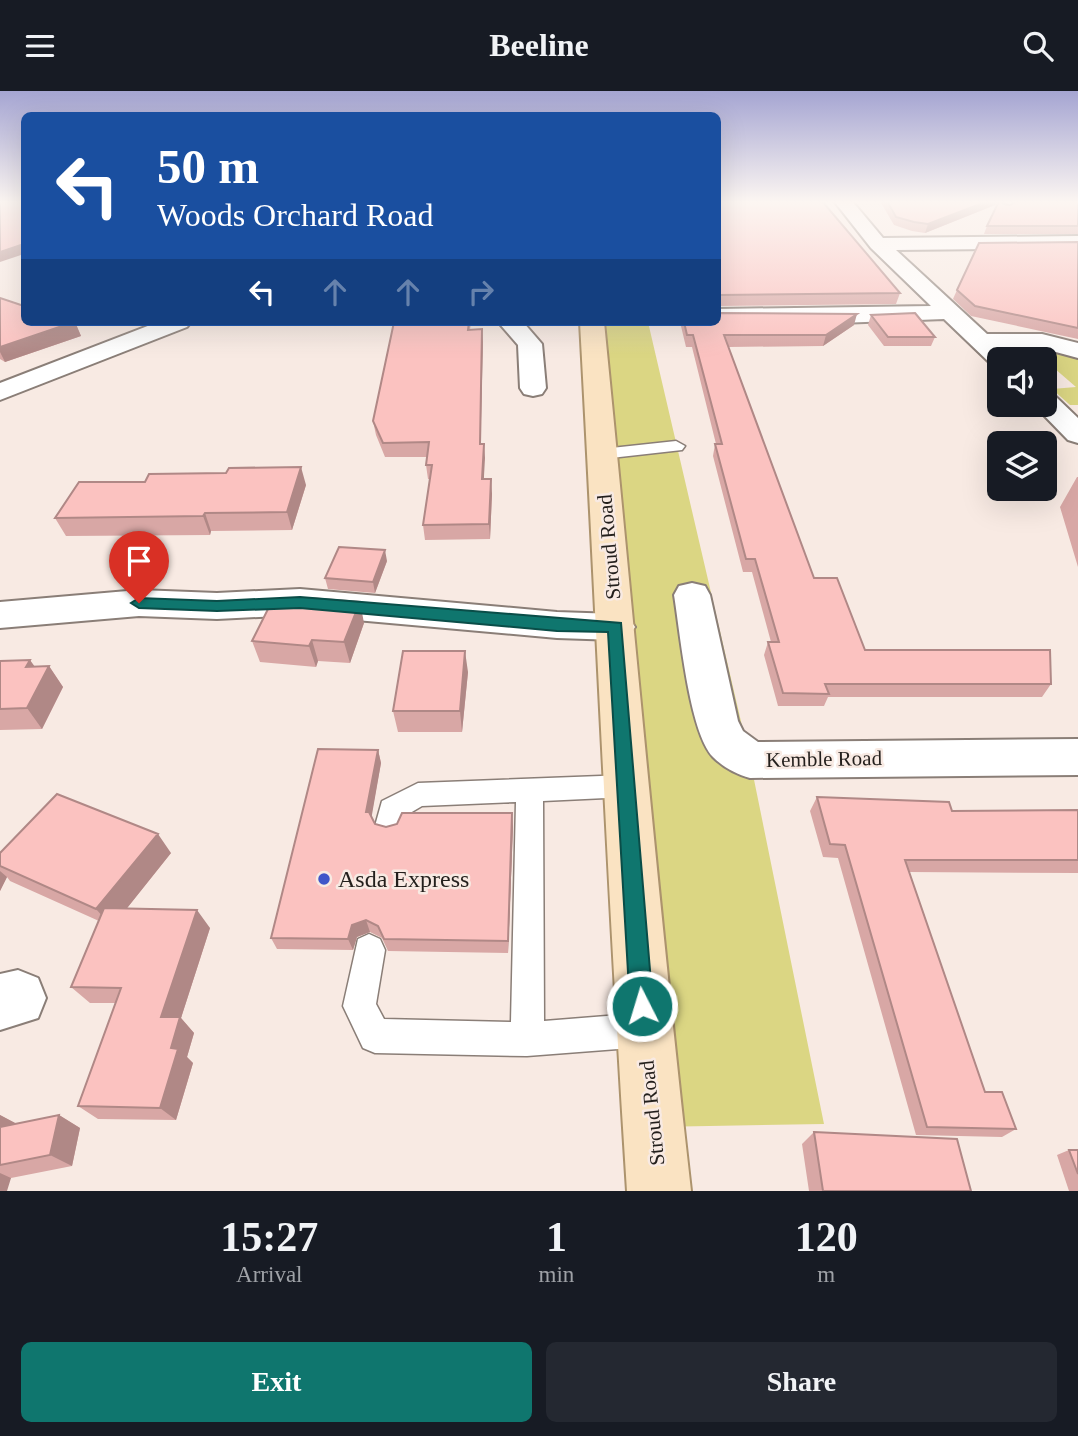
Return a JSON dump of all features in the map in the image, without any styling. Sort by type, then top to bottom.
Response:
[{"type":"main road","name":"Stroud Road","points":[[592,326],[644,1030],[659,1191]]},
{"type":"street","points":[[887,252],[988,347]]},
{"type":"street","points":[[721,316],[952,312]]},
{"type":"street","points":[[0,392],[169,326]]},
{"type":"street","points":[[514,326],[530,344],[533,389]]},
{"type":"street","points":[[982,341],[1042,341],[1078,351]]},
{"type":"street","points":[[1057,414],[1078,434]]},
{"type":"street","name":"Kemble Road","points":[[692,595],[717,721],[727,743],[750,760],[1078,757]]},
{"type":"street","points":[[0,615],[139,603],[217,606],[300,602],[557,625],[616,627]]},
{"type":"lane","points":[[602,454],[676,446]]},
{"type":"lane","points":[[389,826],[392,809],[418,795],[627,786]]},
{"type":"lane","points":[[527,1039],[530,791]]},
{"type":"lane","points":[[369,950],[359,1006],[375,1036],[527,1039],[644,1030]]},
{"type":"shaded area","points":[[592,326],[649,326],[750,760],[824,1124],[654,1127]]},
{"type":"shaded area","points":[[1004,345],[1037,347],[1006,347]]},
{"type":"shaded area","points":[[1057,351],[1078,356],[1078,405],[1070,405],[1057,393],[1057,389],[1076,387],[1057,371]]},
{"type":"building","points":[[721,252],[866,252],[900,293],[721,295]]},
{"type":"building","points":[[975,252],[1078,252],[1078,328],[975,306],[957,290]]},
{"type":"building","points":[[0,298],[21,305],[21,326],[62,326],[0,347]]},
{"type":"building","points":[[721,313],[857,314],[826,335],[724,335],[814,578],[837,578],[865,650],[1050,650],[1051,684],[825,684],[829,694],[783,693],[768,642],[779,642],[755,559],[746,559],[715,444],[722,444],[693,335],[687,335],[685,326],[721,326]]},
{"type":"building","points":[[915,313],[935,337],[888,337],[871,315]]},
{"type":"building","points":[[393,326],[468,326],[468,330],[482,329],[480,444],[484,444],[482,479],[491,479],[489,524],[423,525],[432,465],[426,465],[429,442],[383,443],[373,421]]},
{"type":"building","points":[[301,467],[287,512],[55,518],[79,482],[145,482],[149,474],[226,473],[229,468]]},
{"type":"building","points":[[339,547],[385,550],[373,582],[325,578]]},
{"type":"building","points":[[309,598],[360,602],[344,642],[312,640],[309,646],[252,641],[270,605],[304,608]]},
{"type":"building","points":[[403,651],[465,651],[460,711],[393,711]]},
{"type":"building","points":[[30,660],[26,667],[49,666],[27,708],[0,709],[0,661]]},
{"type":"building","points":[[318,749],[378,750],[366,812],[369,812],[375,824],[386,827],[397,824],[402,813],[512,813],[508,941],[384,939],[378,926],[366,920],[352,925],[348,939],[271,938]]},
{"type":"building","points":[[57,794],[158,834],[96,909],[0,866],[0,853]]},
{"type":"building","points":[[817,797],[949,802],[952,811],[1078,810],[1078,860],[905,860],[985,1092],[1002,1092],[1016,1129],[927,1127],[845,845],[830,844]]},
{"type":"building","points":[[104,908],[197,910],[161,1017],[180,1017],[171,1048],[178,1049],[160,1108],[78,1106],[121,988],[71,987]]},
{"type":"building","points":[[59,1115],[50,1155],[0,1165],[0,1127]]},
{"type":"building","points":[[814,1132],[957,1139],[971,1191],[823,1191]]},
{"type":"building","points":[[1069,1150],[1078,1150],[1078,1174]]},
{"type":"place","name":"Asda Express","points":[[324,879]]},
{"type":"route","points":[[139,603],[217,606],[300,602],[557,625],[616,627],[642,1006]]}]
